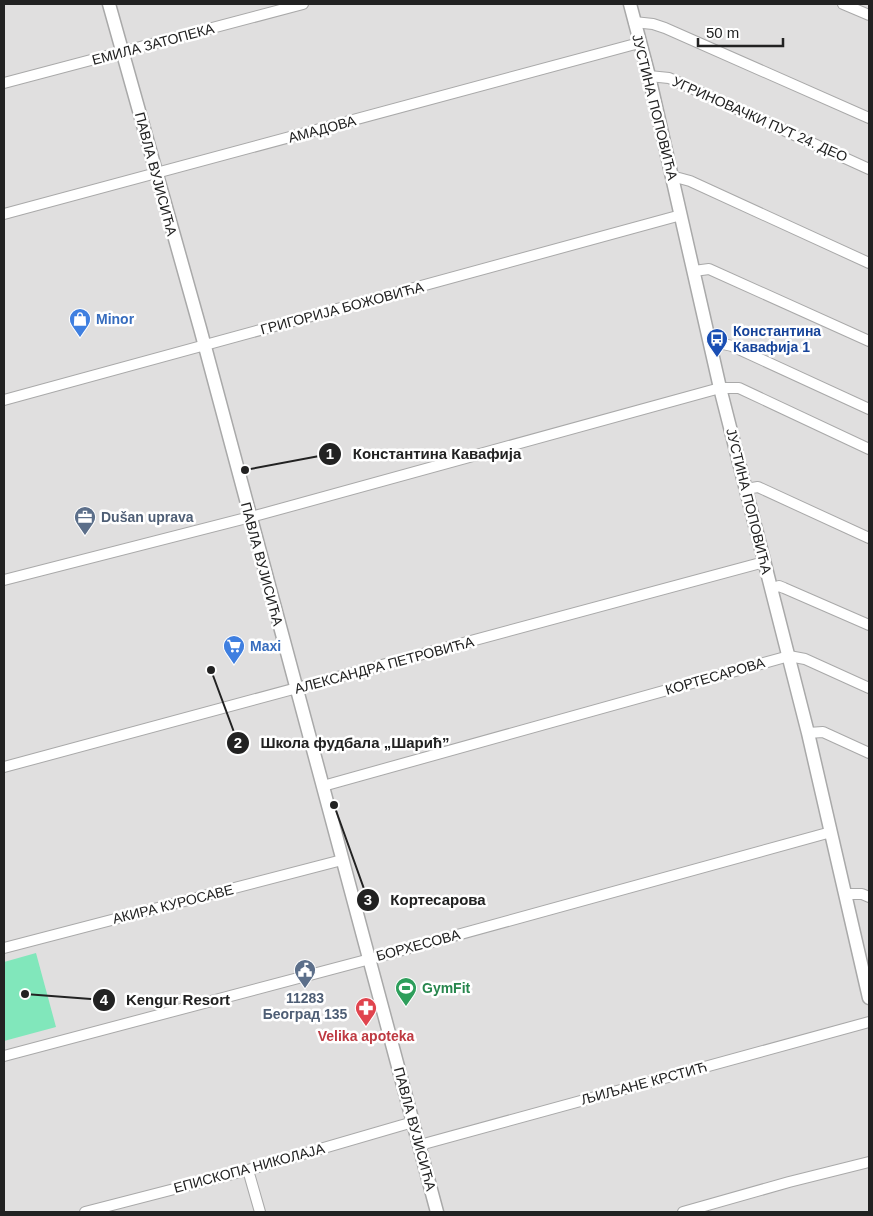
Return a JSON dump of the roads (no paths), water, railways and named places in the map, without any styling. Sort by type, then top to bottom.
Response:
[{"type":"street","name":"ПАВЛА ВУЈИСИЋА","points":[[110,4],[437,1212]]},
{"type":"street","name":"ЕМИЛА ЗАТОПЕКА","points":[[4,83],[302,4]]},
{"type":"street","name":"ЈУСТИНА ПОПОВИЋА","points":[[630,4],[649,76],[720,388],[808,733],[869,998]]},
{"type":"street","points":[[843,4],[869,15]]},
{"type":"street","points":[[634,22],[653,24],[665,28],[869,118]]},
{"type":"street","name":"АМАДОВА","points":[[4,214],[639,42]]},
{"type":"street","name":"УГРИНОВАЧКИ ПУТ 24. ДЕО","points":[[649,76],[669,78],[869,169]]},
{"type":"street","points":[[672,179],[680,178],[690,181],[869,263]]},
{"type":"street","name":"ГРИГОРИЈА БОЖОВИЋА","points":[[4,400],[681,215]]},
{"type":"street","points":[[694,271],[705,269],[716,272],[869,341]]},
{"type":"street","points":[[710,344],[732,346],[869,409]]},
{"type":"street","points":[[4,580],[249,518],[720,388],[739,388],[869,448]]},
{"type":"street","points":[[746,489],[758,487],[869,538]]},
{"type":"street","name":"АЛЕКСАНДРА ПЕТРОВИЋА","points":[[4,767],[764,562]]},
{"type":"street","points":[[771,589],[779,586],[869,625]]},
{"type":"street","points":[[789,656],[805,659],[869,688]]},
{"type":"street","name":"КОРТЕСАРОВА","points":[[323,786],[789,656]]},
{"type":"street","points":[[808,733],[823,732],[869,753]]},
{"type":"street","name":"БОРХЕСОВА","points":[[4,1056],[370,959],[831,832]]},
{"type":"street","name":"АКИРА КУРОСАВЕ","points":[[4,948],[342,860]]},
{"type":"street","points":[[845,894],[862,894],[869,897]]},
{"type":"street","name":"ЉИЉАНЕ КРСТИЋ","points":[[420,1145],[869,1022]]},
{"type":"street","name":"ЕПИСКОПА НИКОЛАЈА","points":[[84,1212],[248,1170],[414,1122]]},
{"type":"street","points":[[683,1212],[869,1162]]},
{"type":"street","points":[[248,1170],[260,1212]]},
{"type":"place","name":"Minor","points":[[80,338]]},
{"type":"place","name":"Константина Кавафија 1","points":[[717,358]]},
{"type":"place","name":"Константина Кавафија","points":[[245,470]]},
{"type":"place","name":"Dušan uprava","points":[[85,536]]},
{"type":"place","name":"Maxi","points":[[234,665]]},
{"type":"place","name":"Школа фудбала „Шарић”","points":[[211,670]]},
{"type":"place","name":"Кортесарова","points":[[334,805]]},
{"type":"place","name":"11283 Београд 135","points":[[305,989]]},
{"type":"place","name":"Kengur Resort","points":[[25,994]]},
{"type":"place","name":"GymFit","points":[[406,1007]]},
{"type":"place","name":"Velika apoteka","points":[[366,1027]]}]
